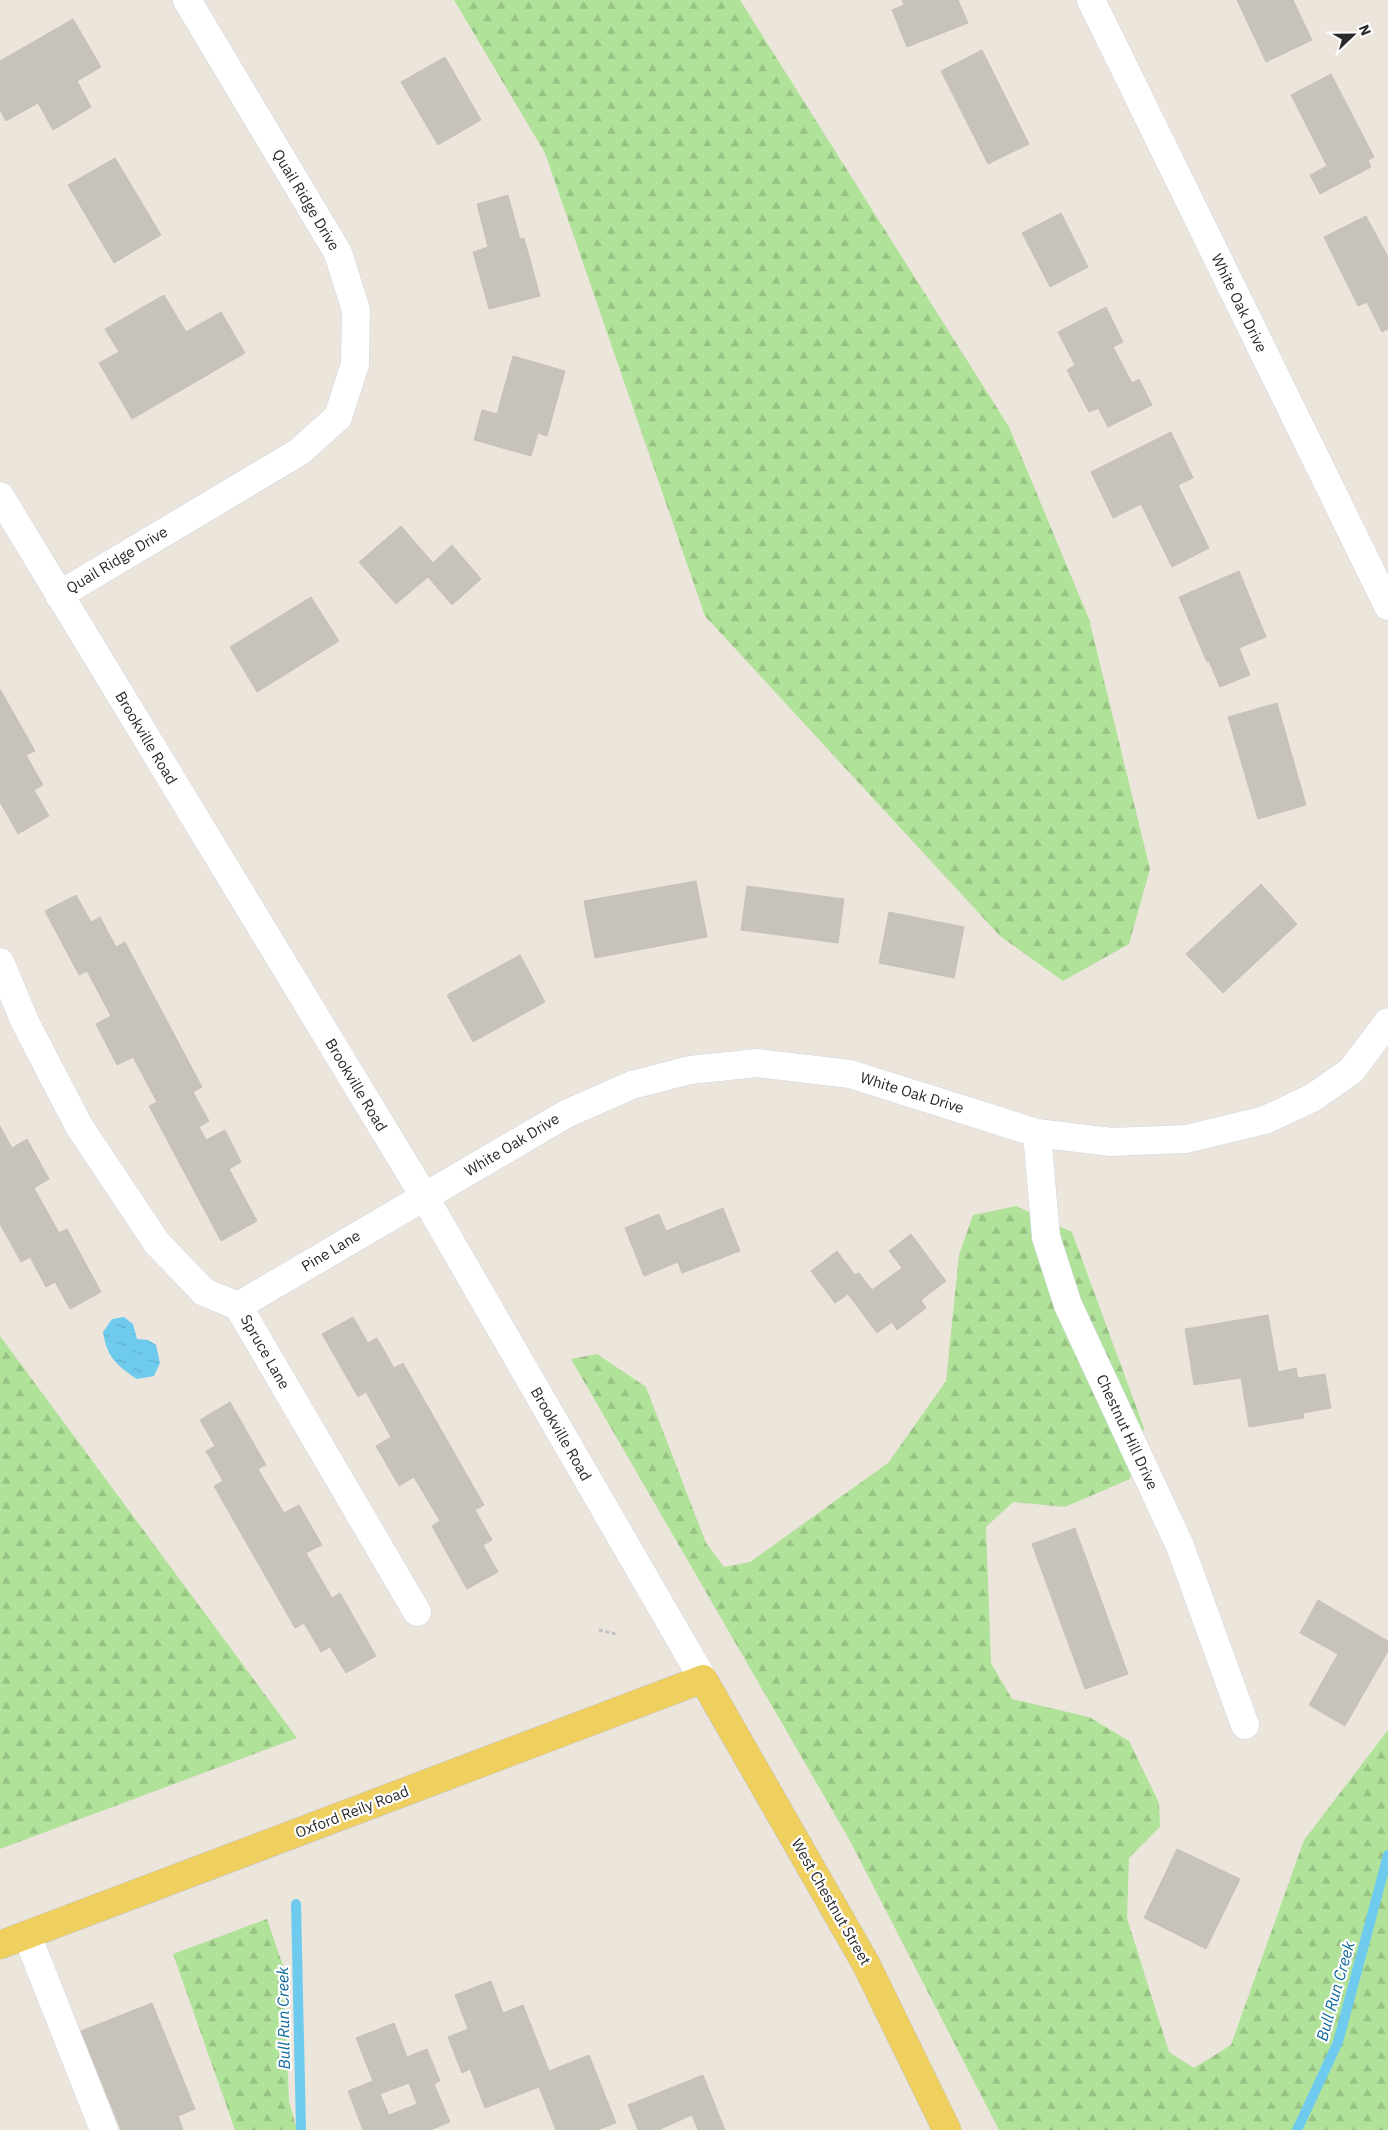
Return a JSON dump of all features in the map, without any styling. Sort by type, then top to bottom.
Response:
[{"type":"main road","name":"Oxford Reily Road","points":[[0,1945],[704,1679]]},
{"type":"main road","name":"West Chestnut Street","points":[[704,1679],[866,1964],[947,2130]]},
{"type":"street","name":"Quail Ridge Drive","points":[[59,596],[299,452],[338,417],[356,364],[356,310],[338,253],[186,0]]},
{"type":"street","name":"White Oak Drive","points":[[1091,0],[1388,606]]},
{"type":"street","name":"Brookville Road","points":[[0,496],[424,1196],[704,1679]]},
{"type":"street","name":"Spruce Lane","points":[[0,962],[25,1022],[79,1126],[158,1243],[204,1292],[238,1306],[417,1612]]},
{"type":"street","name":"White Oak Drive","points":[[424,1196],[566,1114],[632,1085],[690,1070],[757,1062],[850,1074],[1038,1133],[1111,1142],[1186,1139],[1265,1120],[1312,1098],[1351,1071],[1388,1022]]},
{"type":"street","name":"Chestnut Hill Drive","points":[[1038,1133],[1046,1237],[1068,1305],[1180,1546],[1245,1724]]},
{"type":"street","name":"Pine Lane","points":[[238,1306],[424,1196]]},
{"type":"street","points":[[27,1935],[104,2130]]},
{"type":"path","points":[[599,1630],[616,1634]]},
{"type":"green space","points":[[454,0],[740,0],[1009,427],[1089,619],[1150,869],[1129,944],[1063,981],[1000,936],[705,616],[545,153]]},
{"type":"green space","points":[[1016,1206],[1072,1232],[1144,1428],[1130,1479],[1065,1507],[1013,1502],[986,1527],[991,1663],[1012,1699],[1089,1717],[1129,1741],[1159,1803],[1160,1827],[1129,1858],[1127,1918],[1169,2052],[1194,2068],[1231,2045],[1304,1840],[1388,1730],[1388,2130],[999,2130],[849,1839],[571,1359],[597,1354],[646,1387],[706,1543],[724,1567],[750,1562],[888,1463],[946,1381],[959,1255],[973,1215]]},
{"type":"green space","points":[[0,1336],[297,1738],[0,1849]]},
{"type":"green space","points":[[267,1919],[283,1966],[289,2101],[297,2130],[235,2130],[173,1954]]},
{"type":"water","points":[[124,1317],[133,1324],[137,1339],[148,1340],[156,1345],[160,1363],[154,1376],[137,1379],[118,1365],[110,1354],[103,1332],[112,1319]]},
{"type":"building","points":[[902,0],[958,0],[968,23],[907,47],[892,10],[904,5]]},
{"type":"building","points":[[1237,0],[1293,0],[1312,40],[1266,62]]},
{"type":"building","points":[[73,19],[101,67],[77,81],[91,107],[53,130],[38,103],[6,121],[0,110],[0,61]]},
{"type":"building","points":[[982,50],[1029,144],[988,164],[941,71]]},
{"type":"building","points":[[445,57],[481,120],[438,145],[401,82]]},
{"type":"building","points":[[1331,74],[1374,157],[1368,160],[1371,167],[1320,194],[1310,175],[1327,166],[1291,95]]},
{"type":"building","points":[[115,158],[161,235],[114,263],[68,185]]},
{"type":"building","points":[[508,195],[520,239],[524,238],[540,296],[489,309],[473,252],[488,247],[477,204]]},
{"type":"building","points":[[1061,213],[1088,267],[1050,287],[1022,233]]},
{"type":"building","points":[[1366,216],[1388,257],[1388,329],[1382,332],[1367,302],[1358,306],[1324,237]]},
{"type":"building","points":[[164,295],[186,332],[221,312],[245,353],[132,419],[99,363],[119,352],[105,329]]},
{"type":"building","points":[[1106,307],[1123,342],[1113,347],[1132,383],[1139,379],[1152,405],[1108,427],[1098,408],[1089,412],[1067,370],[1075,365],[1058,332]]},
{"type":"building","points":[[513,356],[565,371],[547,436],[538,433],[531,456],[474,440],[482,410],[497,414]]},
{"type":"building","points":[[1171,432],[1193,478],[1178,485],[1209,548],[1172,567],[1141,504],[1113,518],[1091,472]]},
{"type":"building","points":[[401,526],[433,563],[452,545],[481,579],[452,605],[428,577],[396,604],[359,562]]},
{"type":"building","points":[[1239,571],[1266,637],[1239,648],[1250,675],[1220,687],[1179,597]]},
{"type":"building","points":[[311,597],[339,641],[257,692],[230,647]]},
{"type":"building","points":[[0,689],[35,751],[26,755],[43,785],[34,790],[49,816],[18,834],[0,802]]},
{"type":"building","points":[[1277,703],[1306,805],[1258,819],[1228,717]]},
{"type":"building","points":[[696,881],[707,937],[595,958],[584,901]]},
{"type":"building","points":[[1261,884],[1297,924],[1223,993],[1186,954]]},
{"type":"building","points":[[747,886],[844,899],[838,943],[741,930]]},
{"type":"building","points":[[76,895],[91,922],[100,917],[116,947],[125,942],[202,1087],[193,1092],[209,1121],[199,1127],[206,1140],[225,1130],[241,1162],[229,1169],[257,1221],[221,1241],[149,1106],[157,1102],[133,1057],[117,1065],[96,1024],[111,1016],[87,971],[79,975],[45,911]]},
{"type":"building","points":[[889,912],[964,927],[954,978],[879,963]]},
{"type":"building","points":[[520,955],[545,1002],[473,1042],[447,995]]},
{"type":"building","points":[[0,1126],[12,1148],[27,1139],[49,1179],[34,1188],[59,1233],[67,1229],[101,1292],[70,1309],[55,1282],[46,1287],[30,1257],[21,1262],[0,1224]]},
{"type":"building","points":[[723,1208],[740,1251],[682,1273],[678,1262],[644,1276],[625,1228],[659,1214],[666,1231]]},
{"type":"building","points":[[911,1234],[946,1281],[921,1300],[926,1308],[897,1330],[892,1322],[877,1333],[848,1294],[835,1303],[811,1271],[837,1251],[855,1275],[859,1273],[872,1290],[902,1268],[889,1251]]},
{"type":"building","points":[[1268,1315],[1278,1372],[1296,1368],[1298,1378],[1325,1374],[1331,1408],[1303,1413],[1304,1418],[1249,1427],[1241,1378],[1194,1385],[1185,1329]]},
{"type":"building","points":[[353,1317],[368,1343],[377,1338],[394,1368],[403,1363],[484,1505],[475,1510],[492,1540],[483,1545],[498,1572],[467,1589],[432,1526],[440,1521],[414,1477],[399,1486],[376,1446],[391,1437],[366,1392],[358,1397],[322,1334]]},
{"type":"building","points":[[230,1402],[266,1465],[258,1469],[284,1513],[299,1505],[322,1545],[306,1553],[332,1598],[340,1593],[376,1656],[346,1673],[330,1647],[321,1652],[304,1623],[295,1628],[214,1486],[223,1481],[206,1451],[215,1446],[200,1420]]},
{"type":"building","points":[[1075,1528],[1128,1674],[1085,1689],[1032,1544]]},
{"type":"building","points":[[1318,1600],[1388,1641],[1388,1651],[1345,1726],[1309,1705],[1338,1654],[1300,1633]]},
{"type":"building","points":[[1177,1849],[1240,1879],[1206,1949],[1144,1918]]},
{"type":"building","points":[[491,1981],[503,2013],[523,2005],[549,2071],[589,2055],[616,2123],[597,2130],[556,2130],[539,2087],[485,2108],[470,2069],[462,2073],[448,2037],[468,2029],[455,1995]]},
{"type":"building","points":[[152,2003],[195,2109],[178,2116],[183,2130],[121,2130],[81,2031]]},
{"type":"building","points":[[394,2023],[407,2057],[427,2049],[440,2081],[434,2084],[450,2122],[430,2130],[363,2130],[348,2091],[373,2081],[356,2038]],"holes":[[[409,2083],[417,2104],[389,2115],[380,2094]]]},
{"type":"building","points":[[703,2075],[725,2130],[698,2130],[692,2115],[658,2130],[638,2130],[628,2105]]},
{"type":"waterway","name":"Bull Run Creek","points":[[1297,2130],[1338,2042],[1388,1855]]},
{"type":"waterway","name":"Bull Run Creek","points":[[296,1904],[301,2130]]}]
